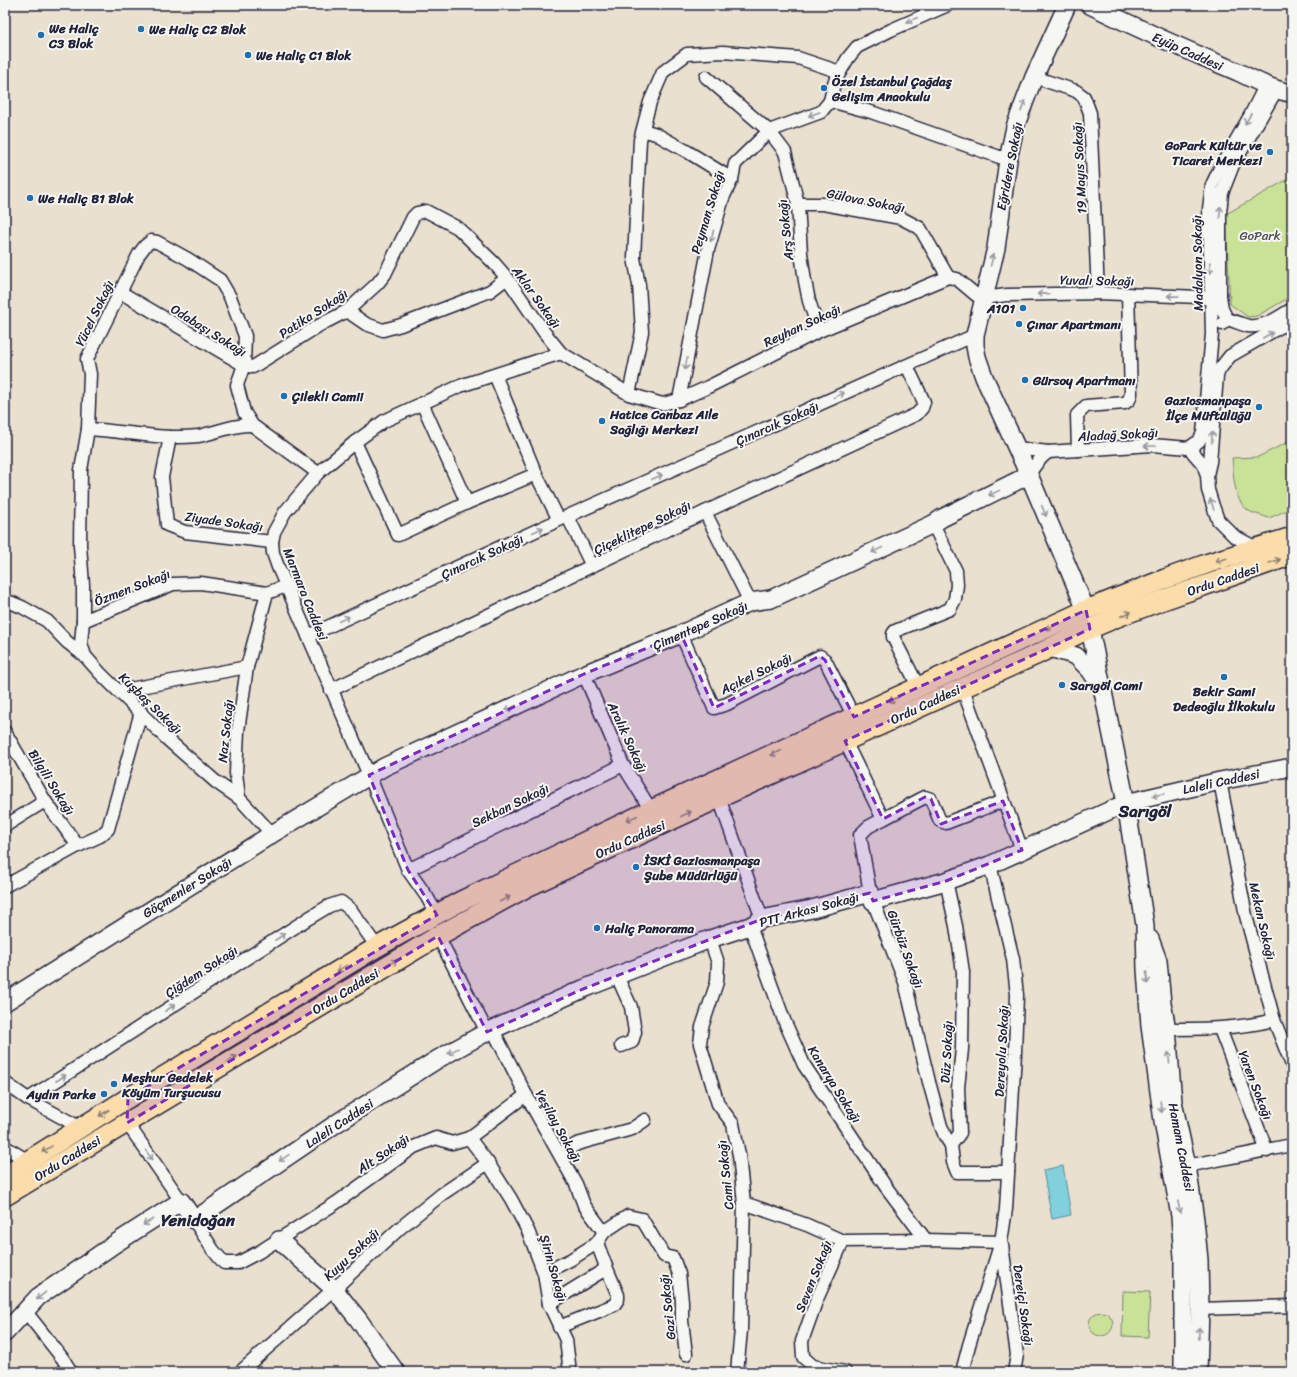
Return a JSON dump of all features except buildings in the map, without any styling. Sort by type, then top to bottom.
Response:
[{"type":"main road","name":"Ordu Caddesi","points":[[5,1175],[128,1098],[377,948],[461,900],[651,810],[1086,610],[1209,563],[1292,537]]},
{"type":"main road","name":"Ordu Caddesi","points":[[5,1196],[127,1123],[162,1100],[438,936],[469,918],[564,869],[1090,629],[1163,600],[1292,555]]},
{"type":"main road","points":[[1086,610],[1090,629]]},
{"type":"main road","points":[[127,1123],[126,1113],[128,1098]]},
{"type":"street","points":[[948,5],[857,47],[848,58],[834,83],[830,101],[871,112],[1008,160]]},
{"type":"street","name":"Eğridere Sokağı","points":[[975,334],[996,248],[1008,160],[1015,128],[1034,77],[1067,5]]},
{"type":"street","name":"Eyüp Caddesi","points":[[1090,5],[1153,35],[1284,90]]},
{"type":"street","points":[[629,394],[642,332],[639,285],[634,258],[639,149],[650,102],[663,72],[687,54],[723,52],[798,58],[840,72]]},
{"type":"street","name":"Arş Sokağı","points":[[706,77],[769,131],[785,152],[798,204],[801,253],[805,281],[809,301],[820,331]]},
{"type":"street","name":"19 Mayıs Sokağı","points":[[1034,77],[1076,91],[1084,97],[1090,113],[1098,293]]},
{"type":"street","name":"Madalyon Sokağı","points":[[1227,319],[1222,309],[1215,243],[1209,209],[1212,185],[1250,116],[1284,90]]},
{"type":"street","name":"Peyman Sokağı","points":[[679,400],[708,250],[723,198],[732,180],[735,164],[769,131],[821,112],[830,101]]},
{"type":"street","points":[[643,130],[656,134],[732,180]]},
{"type":"street","name":"Gülova Sokağı","points":[[798,204],[823,204],[900,218],[920,228],[948,276]]},
{"type":"street","name":"Aklar Sokağı","points":[[426,210],[458,228],[482,250],[507,278],[544,332],[561,353],[629,394]]},
{"type":"street","name":"Patika Sokağı","points":[[244,365],[254,368],[320,324],[347,311],[377,284],[384,274],[413,217],[417,213],[426,210]]},
{"type":"street","name":"Yücel Sokağı","points":[[85,656],[81,643],[83,621],[83,586],[80,545],[81,470],[88,429],[90,374],[87,359],[106,324],[139,254],[145,246],[151,242],[157,242],[188,259],[220,280],[238,314],[245,336],[244,365]]},
{"type":"street","name":"Madalyon Sokağı","points":[[1189,448],[1199,441],[1203,433],[1212,334],[1211,299],[1215,243]]},
{"type":"street","points":[[948,276],[957,279],[976,295],[983,298]]},
{"type":"street","name":"Reyhan Sokağı","points":[[629,394],[662,404],[679,400],[820,331],[948,276]]},
{"type":"street","points":[[347,311],[366,324],[383,330],[401,325],[490,291],[507,278]]},
{"type":"street","name":"Odabaşı Sokağı","points":[[120,292],[244,365],[237,385],[244,412],[252,426],[318,473]]},
{"type":"street","name":"Yuvalı Sokağı","points":[[983,298],[1007,295],[1098,293],[1200,297],[1211,299]]},
{"type":"street","points":[[1078,450],[1077,415],[1080,411],[1086,406],[1125,403],[1129,400],[1131,394],[1128,294]]},
{"type":"street","points":[[1230,356],[1224,355],[1218,349],[1212,334],[1227,319],[1240,324],[1256,326],[1274,320],[1292,309]]},
{"type":"street","points":[[1207,475],[1210,462],[1217,376],[1223,364],[1230,356],[1292,320]]},
{"type":"street","points":[[1240,324],[1243,333],[1243,349]]},
{"type":"street","points":[[975,334],[977,357],[984,376],[1029,476],[1086,610]]},
{"type":"street","name":"Çınarcık Sokağı","points":[[308,636],[564,518],[907,366],[975,334]]},
{"type":"street","name":"Marmara Caddesi","points":[[437,915],[427,897],[408,870],[369,775],[286,586],[273,553],[272,542],[274,532],[285,512],[318,473],[355,442],[384,421],[460,386],[561,353]]},
{"type":"street","name":"Çiçeklitepe Sokağı","points":[[331,690],[705,512],[917,414],[922,408],[924,402],[907,366]]},
{"type":"street","points":[[495,375],[536,474],[592,566]]},
{"type":"street","points":[[422,403],[467,503]]},
{"type":"street","points":[[88,429],[114,430],[170,437],[199,436],[242,425],[252,426]]},
{"type":"street","name":"Ziyade Sokağı","points":[[170,437],[162,477],[167,525],[185,532],[272,542]]},
{"type":"street","points":[[355,442],[398,535],[467,503],[536,474]]},
{"type":"street","name":"Aladağ Sokağı","points":[[1016,447],[1048,452],[1152,445],[1189,448]]},
{"type":"street","points":[[1189,448],[1203,464],[1207,475],[1208,490],[1212,506],[1218,520],[1234,536],[1258,548]]},
{"type":"street","points":[[1029,476],[1033,466],[1048,452]]},
{"type":"street","name":"Çimentepe Sokağı","points":[[369,775],[584,674],[681,634],[750,602],[771,599],[933,524],[1029,476]]},
{"type":"street","points":[[705,512],[750,602]]},
{"type":"street","points":[[919,688],[893,634],[895,631],[950,609],[955,599],[957,585],[956,571],[933,524]]},
{"type":"street","name":"Özmen Sokağı","points":[[83,621],[173,584],[202,582],[267,593],[286,586]]},
{"type":"street","name":"Naz Sokağı","points":[[239,798],[236,773],[238,731],[247,667],[267,593]]},
{"type":"street","name":"Kuşbaş Sokağı","points":[[5,600],[22,606],[47,621],[67,642],[85,656],[166,739],[216,782],[239,798],[272,834]]},
{"type":"street","name":"Hamam Caddesi","points":[[1090,629],[1126,803],[1145,925],[1150,1026],[1163,1121],[1195,1220],[1198,1244],[1200,1309],[1198,1372]]},
{"type":"street","name":"Açıkel Sokağı","points":[[681,634],[714,708],[727,704],[820,656],[825,660],[854,717]]},
{"type":"street","points":[[1050,648],[1076,656],[1090,670],[1102,687]]},
{"type":"street","points":[[119,690],[247,667]]},
{"type":"street","name":"Aralık Sokağı","points":[[584,674],[623,765],[651,810]]},
{"type":"street","points":[[962,688],[1022,850]]},
{"type":"street","points":[[5,886],[78,846],[100,836],[108,829],[141,712]]},
{"type":"street","name":"Bilgili Sokağı","points":[[5,732],[45,801],[78,846]]},
{"type":"street","points":[[845,742],[883,819]]},
{"type":"street","name":"Sekban Sokağı","points":[[408,870],[623,765]]},
{"type":"street","name":"Laleli Caddesi","points":[[1126,803],[1220,781],[1292,767]]},
{"type":"street","name":"Göçmenler Sokağı","points":[[5,1002],[272,834],[369,775]]},
{"type":"street","name":"Mekan Sokağı","points":[[1220,781],[1246,916],[1274,1020],[1292,1064]]},
{"type":"street","points":[[871,897],[860,835],[868,827],[925,797],[931,799],[940,821],[946,823],[1003,801]]},
{"type":"street","name":"Kanarya Sokağı","points":[[719,798],[784,1020],[804,1066],[886,1187],[926,1240]]},
{"type":"street","points":[[5,826],[45,801]]},
{"type":"street","name":"PTT Arkası Sokağı","points":[[490,1031],[582,989],[756,922],[946,881],[990,864],[1126,803]]},
{"type":"street","name":"Dereyolu Sokağı","points":[[990,864],[1013,959],[1017,995],[1015,1061],[1006,1209],[1001,1242]]},
{"type":"street","name":"Düz Sokağı","points":[[946,881],[956,926],[963,972],[962,1049],[958,1088],[960,1133],[952,1145],[953,1162],[957,1172],[1008,1172]]},
{"type":"street","name":"Gürbüz Sokağı","points":[[871,897],[905,982],[941,1126],[945,1136],[952,1145]]},
{"type":"street","name":"Çiğdem Sokağı","points":[[28,1099],[329,906],[341,902],[351,910],[377,948]]},
{"type":"street","name":"Hamam Caddesi","points":[[1145,925],[1158,961],[1162,1003],[1167,1029],[1179,1167],[1183,1258],[1183,1372]]},
{"type":"street","name":"Yeşilay Sokağı","points":[[438,936],[560,1154],[576,1184],[584,1206],[604,1232]]},
{"type":"street","name":"Cami Sokağı","points":[[710,939],[718,963],[718,982],[702,1027],[700,1044],[718,1104],[733,1124],[739,1155],[744,1203],[741,1330],[737,1372]]},
{"type":"street","points":[[617,976],[631,1007],[635,1032],[632,1042],[621,1046]]},
{"type":"street","points":[[1167,1029],[1220,1029],[1254,1025],[1274,1020]]},
{"type":"street","name":"Yaren Sokağı","points":[[1220,1029],[1267,1151]]},
{"type":"street","name":"Laleli Caddesi","points":[[194,1220],[337,1123],[438,1059],[490,1031]]},
{"type":"street","points":[[5,1083],[28,1099],[81,1128]]},
{"type":"street","name":"Alt Sokağı","points":[[194,1220],[213,1250],[224,1263],[238,1263],[280,1240],[414,1148],[436,1138],[452,1143],[469,1138],[526,1095]]},
{"type":"street","points":[[560,1154],[577,1144],[632,1129],[645,1120]]},
{"type":"street","points":[[127,1123],[194,1220]]},
{"type":"street","name":"Şirin Sokağı","points":[[469,1138],[511,1199],[528,1231],[544,1273],[549,1304],[566,1340],[570,1372]]},
{"type":"street","points":[[1179,1167],[1292,1145]]},
{"type":"street","points":[[5,1147],[28,1160]]},
{"type":"street","name":"Kuyu Sokağı","points":[[240,1372],[400,1228],[442,1194],[488,1164]]},
{"type":"street","points":[[5,1333],[38,1298],[116,1242],[181,1201]]},
{"type":"street","name":"Seven Sokağı","points":[[744,1203],[807,1225],[843,1241],[817,1299],[802,1341],[803,1357],[813,1366],[845,1372]]},
{"type":"street","name":"Gazi Sokağı","points":[[604,1232],[628,1216],[642,1219],[664,1256],[673,1258],[679,1274],[686,1354]]},
{"type":"street","points":[[544,1273],[570,1260],[597,1243],[604,1232]]},
{"type":"street","points":[[280,1240],[334,1289],[358,1319],[394,1371]]},
{"type":"street","points":[[843,1241],[926,1240],[1001,1242],[962,1372]]},
{"type":"street","name":"Dereiçi Sokağı","points":[[1001,1242],[1017,1355],[1014,1372]]},
{"type":"street","points":[[559,1327],[614,1305],[618,1299],[597,1243]]},
{"type":"street","points":[[549,1304],[604,1270],[605,1264]]},
{"type":"street","points":[[1200,1309],[1292,1306]]},
{"type":"street","points":[[26,1312],[63,1359],[71,1372]]},
{"type":"highlighted area","points":[[1086,610],[1090,629],[845,741],[883,819],[925,797],[931,799],[941,824],[1003,801],[1022,850],[946,881],[873,901],[870,893],[762,919],[583,989],[487,1032],[438,936],[127,1123],[128,1098],[437,915],[408,870],[369,775],[584,674],[681,634],[714,708],[820,656],[825,660],[854,717]]},
{"type":"green space","name":"GoPark","points":[[1292,177],[1292,296],[1257,316],[1248,317],[1230,304],[1226,214]]},
{"type":"green space","points":[[1292,440],[1292,508],[1269,518],[1251,512],[1245,508],[1238,496],[1234,481],[1232,458],[1258,457]]},
{"type":"green space","points":[[1123,1291],[1150,1292],[1148,1337],[1122,1336]]},
{"type":"green space","points":[[1101,1312],[1106,1313],[1112,1319],[1112,1329],[1106,1335],[1101,1336],[1096,1335],[1090,1329],[1089,1324],[1090,1319],[1096,1313]]},
{"type":"water","points":[[1063,1166],[1071,1215],[1052,1219],[1043,1170]]},
{"type":"place","name":"We Haliç C2 Blok","points":[[141,29]]},
{"type":"place","name":"We Haliç C3 Blok","points":[[41,35]]},
{"type":"place","name":"We Haliç C1 Blok","points":[[248,55]]},
{"type":"place","name":"Özel İstanbul Çağdaş Gelişim Anaokulu","points":[[824,88]]},
{"type":"place","name":"GoPark Kültür ve Ticaret Merkezi","points":[[1270,152]]},
{"type":"place","name":"We Haliç B1 Blok","points":[[30,198]]},
{"type":"place","name":"A101","points":[[1023,308]]},
{"type":"place","name":"Çınar Apartmanı","points":[[1019,324]]},
{"type":"place","name":"Gürsoy Apartmanı","points":[[1025,380]]},
{"type":"place","name":"Çilekli Camii","points":[[284,396]]},
{"type":"place","name":"Gaziosmanpaşa İlçe Müftülüğü","points":[[1259,407]]},
{"type":"place","name":"Hatice Canbaz Aile Sağlığı Merkezi","points":[[602,421]]},
{"type":"place","name":"Bekir Sami Dedeoğlu İlkokulu","points":[[1224,677]]},
{"type":"place","name":"Sarıgöl Cami","points":[[1062,685]]},
{"type":"place","name":"İSKİ Gaziosmanpaşa Şube Müdürlüğü","points":[[636,867]]},
{"type":"place","name":"Haliç Panorama","points":[[597,928]]},
{"type":"place","name":"Meşhur Gedelek Köyüm Turşucusu","points":[[114,1084]]},
{"type":"place","name":"Aydın Parke","points":[[104,1094]]},
{"type":"district","name":"Sarıgöl","points":[[1145,811]]},
{"type":"district","name":"Yenidoğan","points":[[198,1220]]}]
